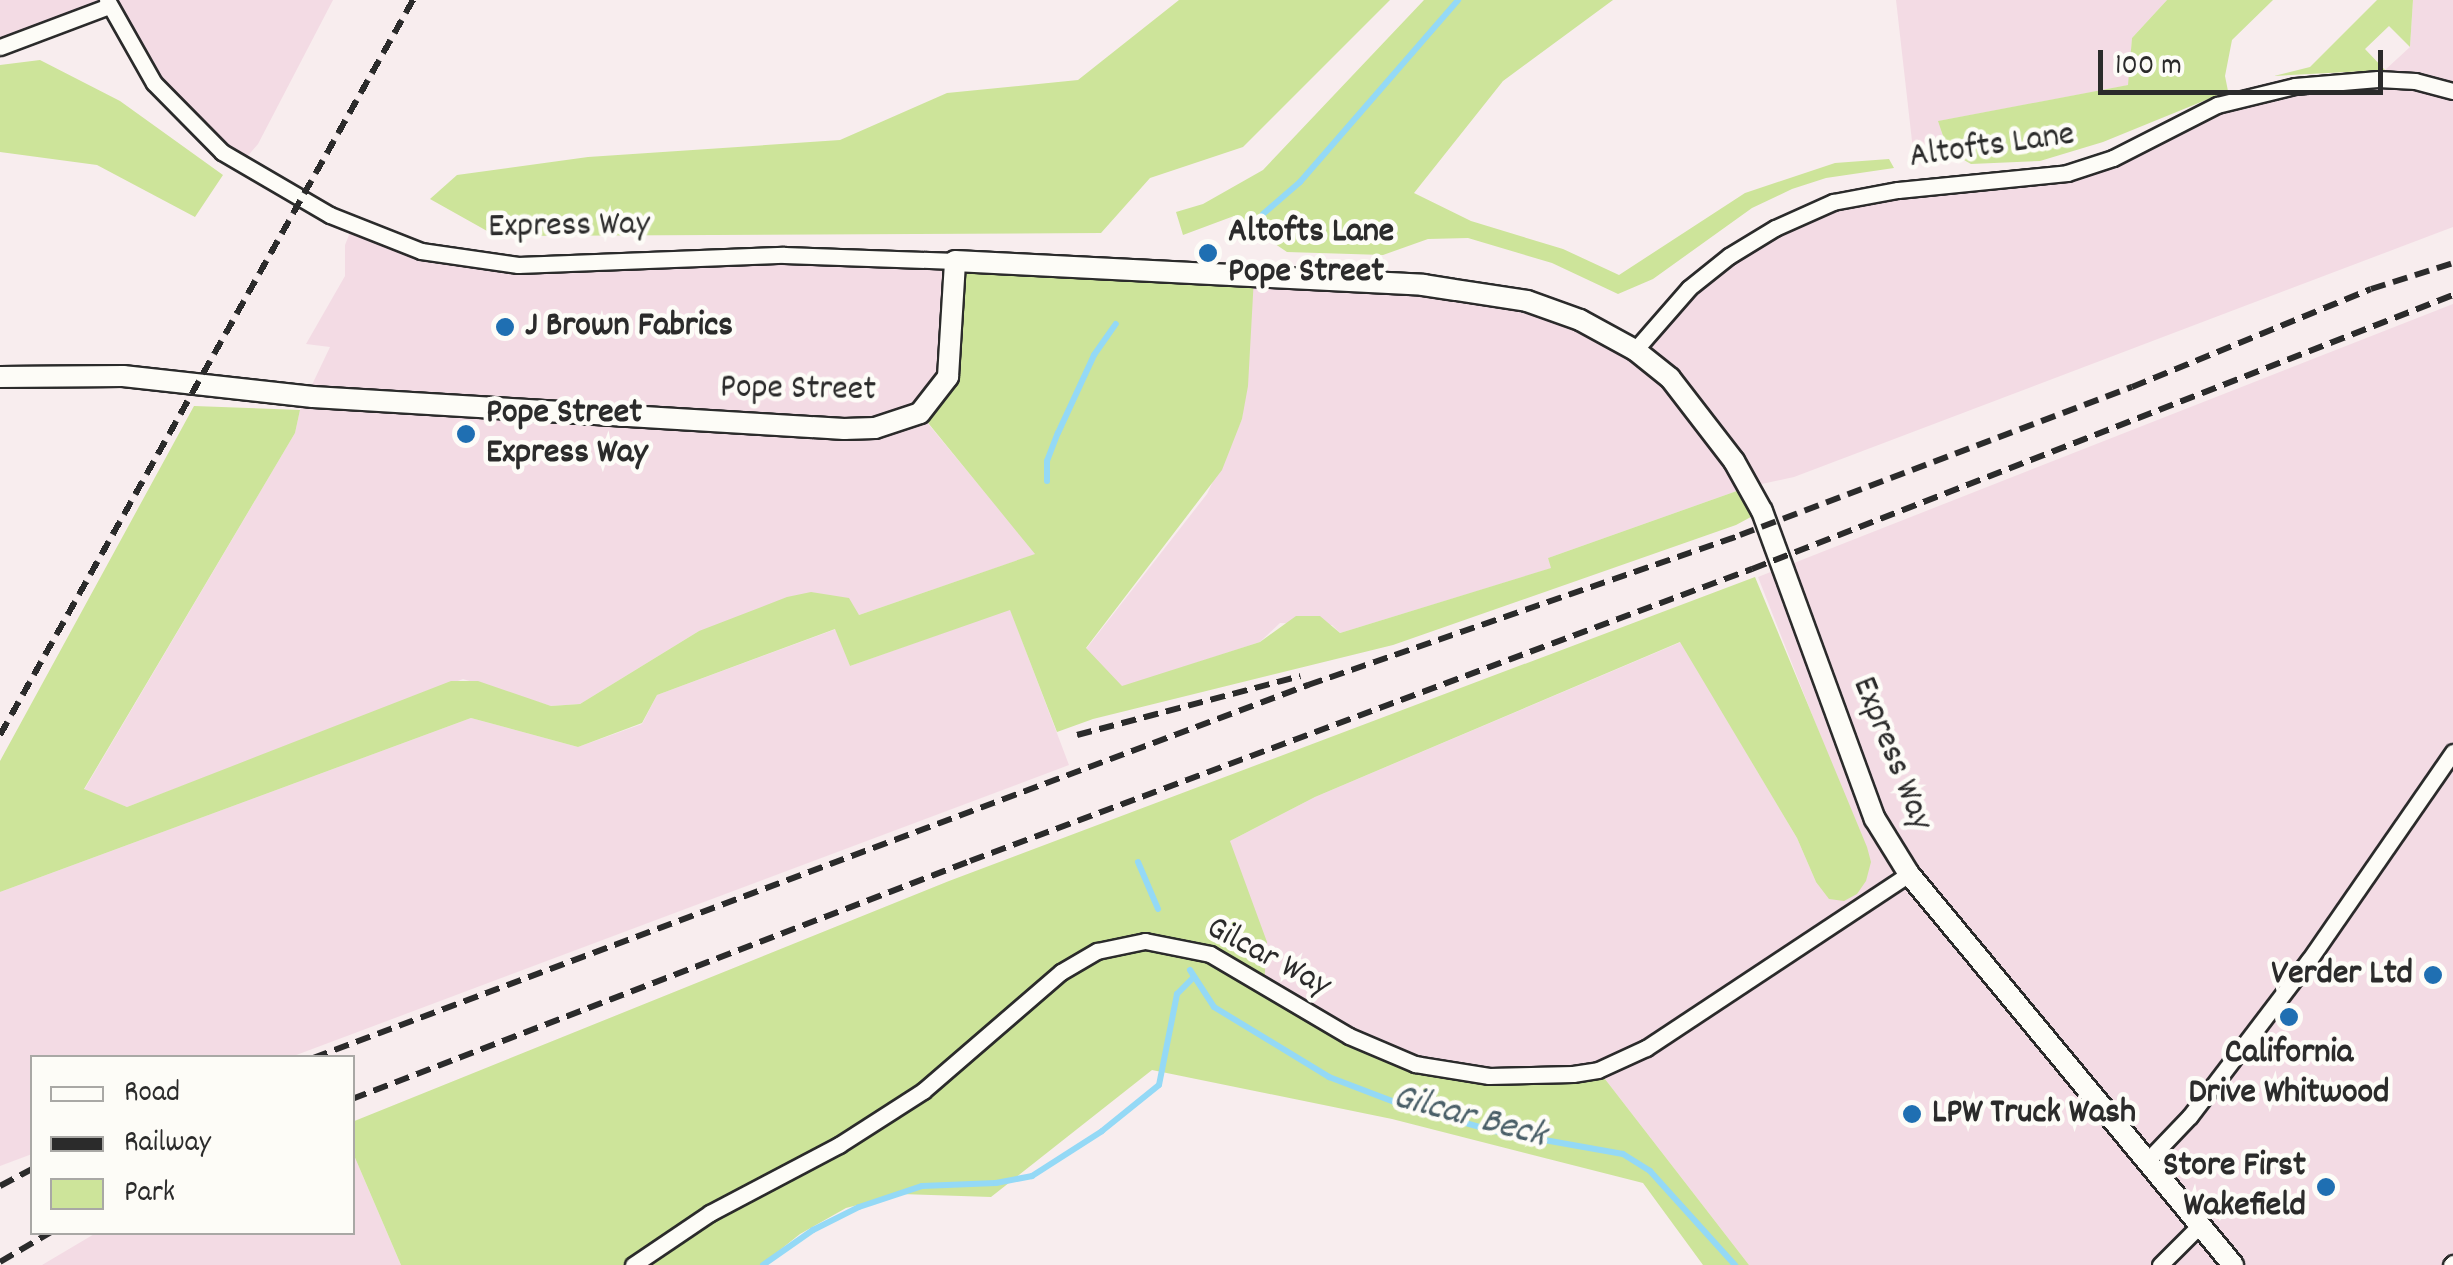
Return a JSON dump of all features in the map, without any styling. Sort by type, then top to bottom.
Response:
[{"type":"street","points":[[0,47],[108,3]]},
{"type":"street","name":"Express Way","points":[[108,3],[154,83],[222,152],[330,215],[421,251],[518,266],[784,255],[955,261]]},
{"type":"street","name":"Altofts Lane","points":[[1634,350],[1689,288],[1729,256],[1775,228],[1833,202],[1898,190],[2067,173],[2113,158],[2216,105],[2295,86],[2397,80],[2453,92]]},
{"type":"street","points":[[955,261],[1423,285],[1527,301],[1580,320],[1634,350]]},
{"type":"street","name":"Pope Street","points":[[0,377],[123,376],[313,397],[875,428],[920,413],[948,377],[955,261]]},
{"type":"street","name":"Express Way","points":[[1634,350],[1670,378],[1700,412],[1762,511],[1875,819],[1908,874],[2233,1265]]},
{"type":"street","points":[[2143,1157],[2190,1116],[2298,974],[2453,752]]},
{"type":"street","name":"Gilcar Way","points":[[633,1265],[710,1213],[839,1146],[923,1092],[1061,972],[1097,950],[1145,941],[1210,954],[1350,1036],[1416,1064],[1490,1076],[1572,1074],[1598,1070],[1646,1048],[1908,874]]},
{"type":"street","points":[[2160,1265],[2200,1225]]},
{"type":"shaded area","points":[[0,0],[333,0],[258,144],[241,164],[185,120],[109,7],[0,47]]},
{"type":"shaded area","points":[[1896,0],[2167,0],[2132,38],[2129,85],[1939,121],[1944,142],[1913,150]]},
{"type":"shaded area","points":[[2413,0],[2453,0],[2453,81],[2447,87],[2453,91],[2453,227],[1794,477],[1748,487],[1548,558],[1552,568],[1340,633],[1332,625],[1280,623],[1260,642],[1122,687],[1086,649],[1207,494],[1242,419],[1254,277],[1527,301],[1635,350],[1689,288],[1833,202],[2067,173],[2217,105],[2385,70],[2410,47]]},
{"type":"shaded area","points":[[353,225],[472,262],[955,261],[948,377],[920,414],[1036,554],[859,615],[699,631],[580,704],[551,706],[463,679],[127,807],[84,790],[295,433],[300,410],[330,347],[306,344],[345,276],[345,245]]},
{"type":"shaded area","points":[[2453,304],[2453,1265],[1749,1265],[1598,1070],[1573,1074],[1415,1064],[1264,985],[1230,841],[1315,797],[1681,642],[1797,838],[1816,882],[1870,862],[1758,577]]},
{"type":"shaded area","points":[[1010,609],[1069,765],[296,1055],[30,1055],[30,1155],[0,1166],[0,892],[471,718],[578,747],[642,724],[657,695],[836,629],[850,666]]},
{"type":"shaded area","points":[[355,1158],[401,1265],[42,1265],[93,1235],[355,1235]]},
{"type":"green space","points":[[1179,0],[1390,0],[1243,147],[1150,178],[1101,233],[496,236],[430,199],[457,175],[588,157],[840,140],[947,93],[1078,80]]},
{"type":"green space","points":[[1424,0],[1613,0],[1503,81],[1414,193],[1471,221],[1563,249],[1619,275],[1745,193],[1835,163],[1889,159],[1894,168],[1826,178],[1792,189],[1752,208],[1653,279],[1618,294],[1552,263],[1468,238],[1428,239],[1383,255],[1287,252],[1234,216],[1183,235],[1176,212],[1203,204],[1263,170]]},
{"type":"green space","points":[[2167,0],[2273,0],[2232,40],[2225,76],[2228,91],[2103,142],[2040,161],[1971,164],[1948,151],[1938,121],[2128,85],[2132,38]]},
{"type":"green space","points":[[2377,0],[2413,0],[2410,47],[2389,26],[2365,49],[2385,70],[2274,76],[2310,67]]},
{"type":"green space","points":[[40,60],[120,101],[223,175],[195,217],[97,165],[0,152],[0,65]]},
{"type":"green space","points":[[955,261],[1254,277],[1248,386],[1242,419],[1222,470],[1086,648],[1122,686],[1260,642],[1296,616],[1320,616],[1340,633],[1551,568],[1548,558],[1748,487],[1762,511],[1736,525],[1393,645],[1093,719],[1057,732],[1010,610],[850,666],[835,629],[657,695],[642,723],[578,747],[471,718],[0,892],[0,761],[194,406],[300,410],[295,433],[84,789],[127,807],[451,681],[478,681],[551,706],[580,704],[699,631],[787,597],[811,592],[849,598],[859,615],[1035,554],[920,413],[948,377]]},
{"type":"green space","points":[[1755,577],[1871,862],[1866,881],[1857,894],[1844,901],[1829,899],[1680,642],[1315,797],[1230,841],[1267,942],[1264,985],[1349,1036],[1453,1071],[1598,1070],[1749,1265],[1703,1265],[1643,1183],[1392,1119],[1152,1070],[991,1197],[901,1194],[846,1208],[800,1234],[761,1265],[401,1265],[355,1158],[355,1121],[949,881]]},
{"type":"waterway","points":[[1263,214],[1300,182],[1458,0]]},
{"type":"waterway","points":[[1047,481],[1047,461],[1058,433],[1094,355],[1116,324]]},
{"type":"waterway","points":[[1138,862],[1158,909]]},
{"type":"waterway","name":"Gilcar Beck","points":[[1190,970],[1214,1007],[1329,1077],[1405,1106],[1494,1131],[1623,1154],[1650,1171],[1735,1265]]},
{"type":"waterway","points":[[763,1265],[813,1230],[859,1207],[922,1186],[996,1183],[1032,1176],[1102,1131],[1159,1085],[1177,994],[1193,978]]},
{"type":"railway","points":[[0,735],[413,0]]},
{"type":"railway","points":[[321,1055],[1308,685],[1740,535],[2132,387],[2371,289],[2453,263]]},
{"type":"railway","points":[[355,1098],[970,861],[1752,569],[2453,295]]},
{"type":"railway","points":[[1077,735],[1300,676]]},
{"type":"railway","points":[[0,1186],[30,1170]]},
{"type":"railway","points":[[0,1262],[46,1235]]},
{"type":"place","name":"Altofts Lane Pope Street","points":[[1208,253]]},
{"type":"place","name":"J Brown Fabrics","points":[[505,327]]},
{"type":"place","name":"Pope Street Express Way","points":[[466,434]]},
{"type":"place","name":"Verder Ltd","points":[[2433,975]]},
{"type":"place","name":"California Drive Whitwood","points":[[2289,1017]]},
{"type":"place","name":"LPW Truck Wash","points":[[1912,1114]]},
{"type":"place","name":"Store First Wakefield","points":[[2326,1187]]}]
